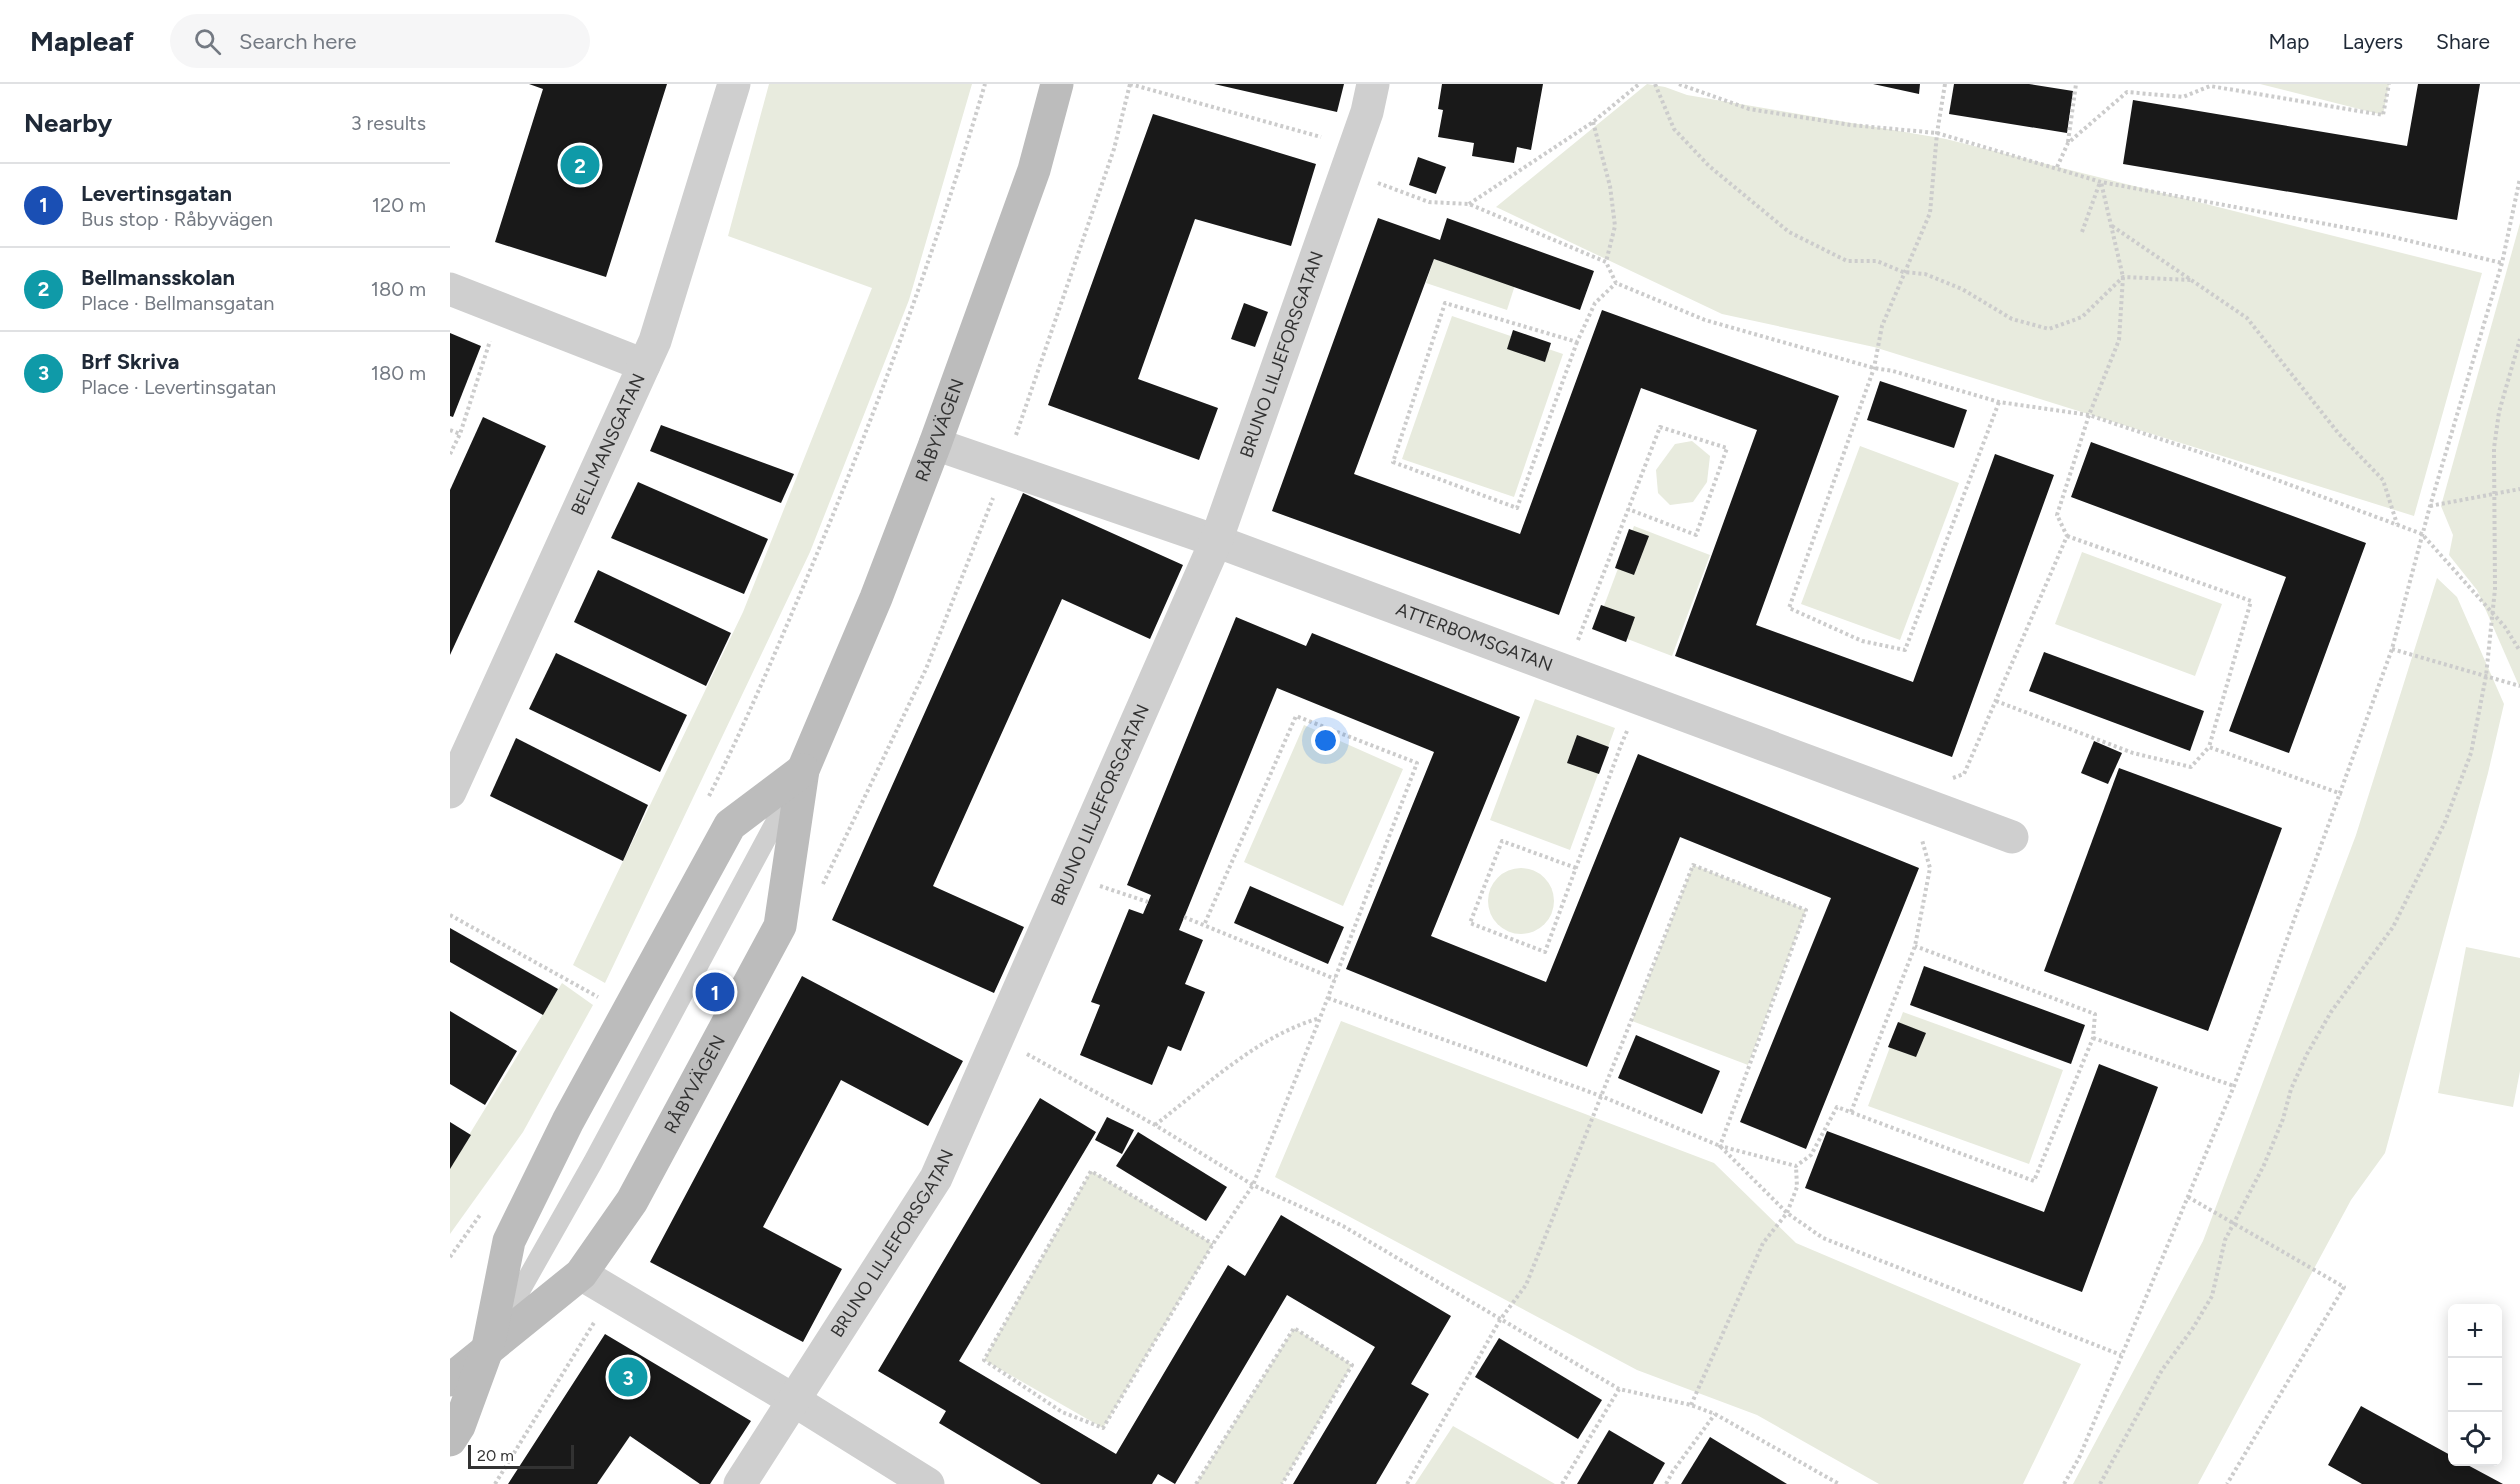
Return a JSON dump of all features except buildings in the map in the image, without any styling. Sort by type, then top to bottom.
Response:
[{"type":"main road","name":"RÅBYVÄGEN","points":[[450,1380],[581,1274],[632,1201],[780,926],[803,770],[876,598],[935,444],[1034,170],[1057,84]]},
{"type":"main road","name":"RÅBYVÄGEN","points":[[450,1440],[459,1426],[488,1347],[509,1241],[568,1121],[730,825],[803,770]]},
{"type":"street","name":"BELLMANSGATAN","points":[[450,792],[655,341],[734,84]]},
{"type":"street","name":"BRUNO LILJEFORSGATAN","points":[[740,1484],[936,1178],[1216,541],[1367,112],[1373,84]]},
{"type":"street","points":[[450,289],[644,365]]},
{"type":"street","name":"ATTERBOMSGATAN","points":[[935,444],[1216,541],[2012,837]]},
{"type":"street","points":[[581,1274],[795,1401],[928,1484]]},
{"type":"lane","name":"RÅBYVÄGEN","points":[[488,1347],[604,1142],[803,770]]},
{"type":"path","points":[[708,798],[747,721],[858,456],[955,182],[985,84]]},
{"type":"path","points":[[819,893],[926,669],[1004,469],[1114,149],[1130,84],[1328,139]]},
{"type":"path","points":[[1469,204],[1593,122],[1639,84]]},
{"type":"path","points":[[1656,84],[1674,129],[1709,166],[1789,232],[1847,261],[1877,261],[1903,272],[1925,274],[1962,289],[2012,319],[2049,329],[2082,317],[2123,277],[2192,280]]},
{"type":"path","points":[[1679,84],[1749,109],[1851,125],[1937,133],[2101,182],[2385,235],[2502,263]]},
{"type":"path","points":[[1945,84],[1937,133],[1930,213],[1882,326],[1874,368],[1789,608],[1862,641],[1905,650],[1999,402]]},
{"type":"path","points":[[2057,167],[2068,143],[2076,84]]},
{"type":"path","points":[[2068,143],[2127,92],[2183,97],[2210,85],[2383,115],[2389,84]]},
{"type":"path","points":[[1593,122],[1610,186],[1615,226],[1606,262],[1616,283],[1705,320],[1874,368],[1893,370],[1999,402],[2089,415],[2226,461],[2422,534],[2493,613],[2520,651]]},
{"type":"path","points":[[2064,1484],[2079,1458],[2234,1086],[2342,794],[2392,649],[2422,534],[2502,263],[2520,178]]},
{"type":"path","points":[[1369,179],[1429,202],[1469,204],[1606,262]]},
{"type":"path","points":[[1996,701],[2133,753],[2191,767],[2209,747],[2251,601],[2067,536],[2057,515],[2089,415],[2119,340],[2123,277],[2101,182]]},
{"type":"path","points":[[2082,232],[2101,182]]},
{"type":"path","points":[[2111,225],[2142,249],[2247,318],[2339,434],[2383,480],[2397,525]]},
{"type":"path","points":[[1577,342],[1444,303],[1393,462],[1517,508],[1577,342],[1595,303],[1616,283]]},
{"type":"path","points":[[450,454],[460,434],[500,309]]},
{"type":"path","points":[[2100,1484],[2162,1370],[2193,1328],[2212,1296],[2225,1240],[2232,1222],[2264,1165],[2283,1119],[2290,1089],[2331,1012],[2393,927],[2445,822],[2471,753],[2486,676],[2495,589],[2492,495],[2494,448],[2499,412],[2520,339]]},
{"type":"path","points":[[1574,649],[1628,509],[1660,427],[1727,448],[1696,535],[1628,509]]},
{"type":"path","points":[[450,430],[460,434]]},
{"type":"path","points":[[2430,506],[2520,489]]},
{"type":"path","points":[[1943,781],[1964,774],[2067,536]]},
{"type":"path","points":[[2392,649],[2520,686]]},
{"type":"path","points":[[1205,923],[1296,716],[1417,763],[1328,998],[1253,1185],[1213,1244],[1103,1428],[1062,1412],[984,1360],[1091,1171],[1213,1244]]},
{"type":"path","points":[[1576,868],[1502,841],[1470,923],[1545,952],[1576,868],[1629,724]]},
{"type":"path","points":[[2209,747],[2342,794]]},
{"type":"path","points":[[1851,1112],[1915,946],[1930,868],[1921,837]]},
{"type":"path","points":[[1407,1484],[1500,1320],[1526,1285],[1693,865],[1806,910],[1720,1146]]},
{"type":"path","points":[[1093,884],[1148,902]]},
{"type":"path","points":[[450,915],[600,997]]},
{"type":"path","points":[[1184,917],[1205,923],[1335,979]]},
{"type":"path","points":[[1796,1166],[1811,1155],[1837,1107],[2034,1181],[2092,1038],[2095,1014],[1915,946]]},
{"type":"path","points":[[1328,998],[1601,1096],[1720,1146],[1796,1166]]},
{"type":"path","points":[[1155,1125],[1261,1044],[1298,1024],[1320,1018]]},
{"type":"path","points":[[2092,1038],[2234,1086]]},
{"type":"path","points":[[1018,1050],[1155,1125],[1253,1185],[1343,1226],[1619,1389],[1691,1405],[1715,1414],[1839,1484]]},
{"type":"path","points":[[1720,1146],[1787,1213],[1823,1238],[2121,1355]]},
{"type":"path","points":[[1691,1405],[1763,1243],[1787,1213],[1797,1187],[1796,1166]]},
{"type":"path","points":[[2188,1197],[2344,1287],[2227,1484]]},
{"type":"path","points":[[495,1484],[612,1293]]},
{"type":"path","points":[[1196,1484],[1294,1328],[1352,1365],[1282,1484]]},
{"type":"path","points":[[1562,1484],[1619,1389]]},
{"type":"path","points":[[1666,1484],[1715,1414]]},
{"type":"shaded area","points":[[769,84],[972,84],[909,300],[810,552],[605,983],[573,965],[743,612],[872,288],[728,236]]},
{"type":"shaded area","points":[[1647,84],[1665,87],[1687,95],[1946,139],[2482,273],[2414,516],[1874,347],[1722,314],[1496,207]]},
{"type":"shaded area","points":[[2260,84],[2389,84],[2383,115]]},
{"type":"shaded area","points":[[2520,223],[2520,688],[2477,590],[2449,555],[2453,535],[2441,506]]},
{"type":"shaded area","points":[[1434,259],[1515,285],[1507,310],[1426,283]]},
{"type":"shaded area","points":[[1452,316],[1563,354],[1514,497],[1402,459]]},
{"type":"shaded area","points":[[1692,441],[1710,456],[1707,482],[1693,502],[1670,505],[1658,493],[1656,470],[1675,444]]},
{"type":"shaded area","points":[[1860,446],[1959,483],[1900,640],[1801,604]]},
{"type":"shaded area","points":[[1634,526],[1710,555],[1672,656],[1596,627]]},
{"type":"shaded area","points":[[2082,552],[2222,604],[2195,676],[2055,624]]},
{"type":"shaded area","points":[[2437,578],[2457,597],[2504,704],[2488,773],[2385,1153],[2351,1200],[2198,1484],[2073,1484],[2203,1241],[2356,835]]},
{"type":"shaded area","points":[[1535,699],[1615,728],[1570,850],[1490,820]]},
{"type":"shaded area","points":[[1304,725],[1403,769],[1343,906],[1244,862]]},
{"type":"shaded area","points":[[1693,865],[1806,910],[1748,1065],[1632,1021]]},
{"type":"shaded area","points":[[1521,868],[1533,871],[1544,878],[1551,889],[1554,901],[1551,913],[1544,924],[1533,931],[1521,934],[1509,931],[1498,924],[1491,913],[1488,901],[1491,889],[1498,878],[1509,871]]},
{"type":"shaded area","points":[[2466,947],[2520,958],[2520,1071],[2513,1107],[2438,1093]]},
{"type":"shaded area","points":[[562,983],[593,1005],[523,1132],[450,1234],[450,1166]]},
{"type":"shaded area","points":[[1903,1012],[2063,1070],[2029,1164],[1868,1106]]},
{"type":"shaded area","points":[[1341,1021],[1714,1163],[1796,1243],[2081,1364],[2023,1484],[1879,1484],[1757,1415],[1637,1370],[1275,1177]]},
{"type":"shaded area","points":[[1091,1171],[1213,1244],[1103,1428],[984,1360]]},
{"type":"shaded area","points":[[1294,1328],[1352,1365],[1282,1484],[1196,1484]]},
{"type":"shaded area","points":[[1453,1426],[1555,1484],[1415,1484]]},
{"type":"place","name":"Bellmansskolan","points":[[580,165]]},
{"type":"place","name":"Levertinsgatan","points":[[715,992]]},
{"type":"place","name":"Brf Skriva","points":[[628,1377]]}]
